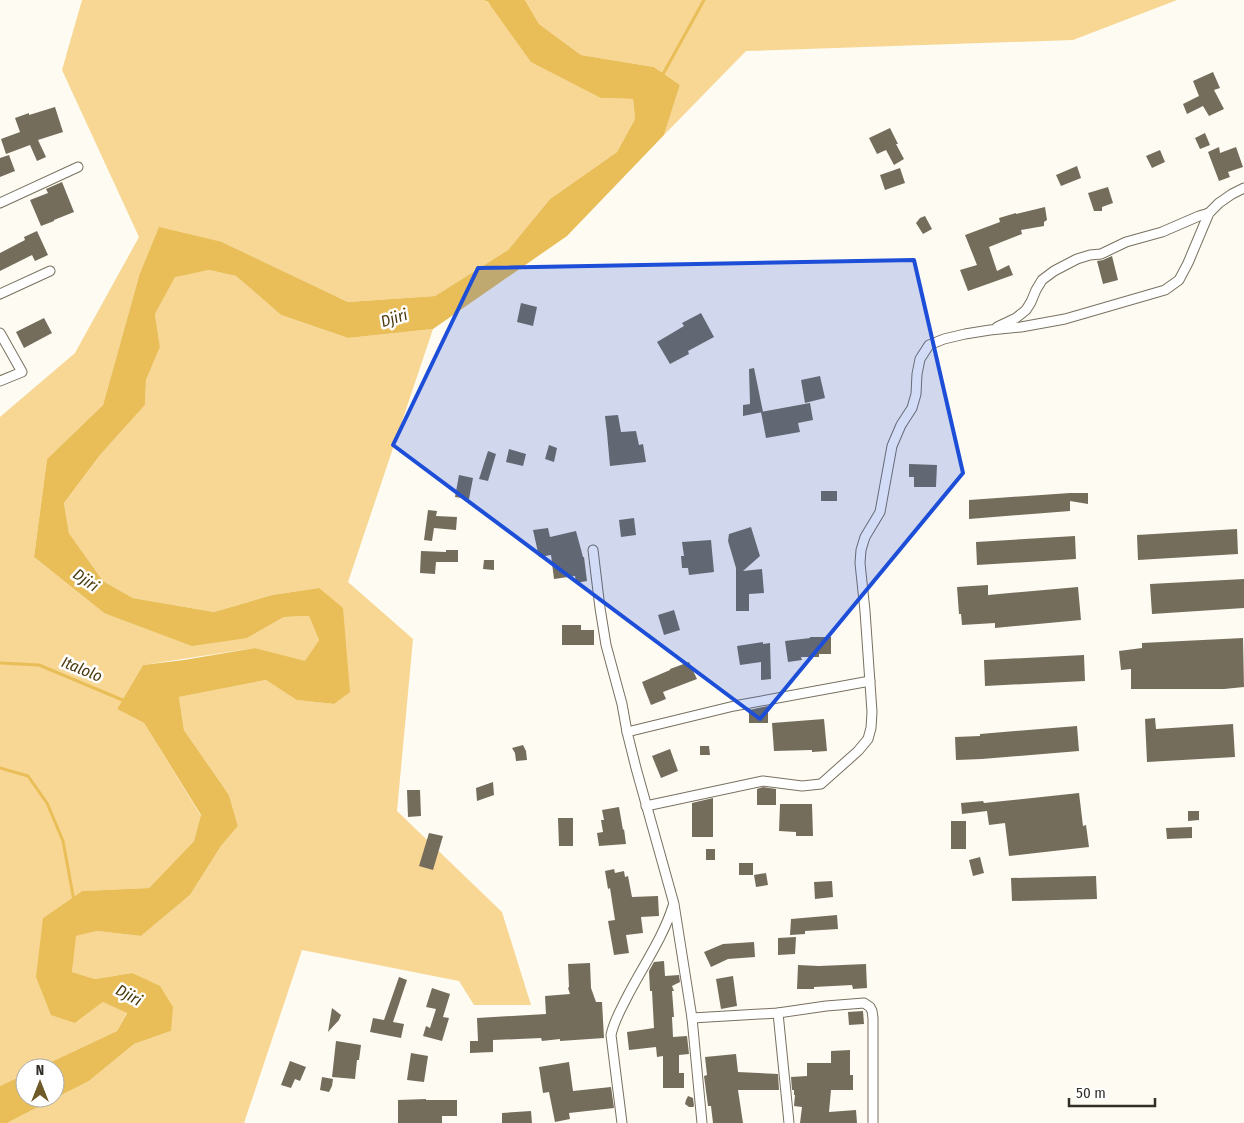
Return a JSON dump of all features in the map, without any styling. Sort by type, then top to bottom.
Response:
[{"type":"street","points":[[0,203],[78,167]]},
{"type":"street","points":[[646,806],[762,781],[802,786],[821,784],[858,751],[868,739],[872,712],[860,550],[864,537],[880,512],[892,446],[901,425],[912,408],[916,394],[920,359],[929,345],[944,339],[990,330],[1021,327],[1065,319],[1165,290],[1179,280],[1209,213],[1219,203],[1244,188]]},
{"type":"street","points":[[990,330],[1016,318],[1026,310],[1042,280],[1054,271],[1077,259],[1101,254],[1126,242],[1162,232],[1209,213]]},
{"type":"street","points":[[0,294],[50,271]]},
{"type":"street","points":[[0,333],[22,372],[0,381]]},
{"type":"street","points":[[592,550],[606,645],[646,806],[674,904],[692,1018],[702,1123]]},
{"type":"street","points":[[627,732],[734,706],[870,682]]},
{"type":"street","points":[[622,1123],[611,1035],[613,1025],[652,953],[674,904]]},
{"type":"street","points":[[692,1018],[778,1013],[852,1003],[864,1003],[870,1006],[873,1018],[873,1123]]},
{"type":"street","points":[[778,1013],[789,1123]]},
{"type":"highlighted area","points":[[914,260],[963,473],[760,719],[393,445],[478,268]]},
{"type":"shaded area","points":[[82,0],[483,0],[601,98],[633,99],[635,119],[617,152],[550,199],[508,250],[435,296],[348,302],[222,242],[139,276],[103,405],[47,459],[34,557],[104,613],[247,638],[284,617],[309,616],[319,640],[305,662],[255,648],[143,665],[117,709],[144,723],[201,816],[194,841],[149,888],[82,891],[43,918],[75,1023],[103,1002],[127,1012],[117,1031],[59,1058],[15,1058],[15,1079],[0,1086],[0,417],[75,353],[139,237],[62,70]]},
{"type":"shaded area","points":[[525,0],[1177,0],[1073,40],[746,51],[664,135],[680,85],[654,67],[581,55],[539,24]]},
{"type":"shaded area","points":[[209,270],[236,276],[281,315],[348,338],[433,329],[348,582],[413,639],[397,811],[502,912],[531,1005],[474,1005],[459,981],[302,950],[244,1123],[7,1123],[36,1108],[65,1108],[65,1093],[89,1081],[134,1044],[171,1031],[132,973],[95,979],[72,972],[75,936],[97,931],[141,936],[190,895],[221,846],[238,826],[229,795],[184,730],[179,697],[266,680],[298,700],[334,704],[319,588],[272,595],[214,612],[133,598],[103,581],[69,533],[64,503],[100,455],[145,405],[146,380],[160,347],[155,314],[175,276]]},
{"type":"water","name":"Djiri","points":[[483,0],[525,0],[539,24],[581,55],[654,67],[680,85],[664,135],[567,236],[433,329],[348,338],[281,315],[236,276],[209,270],[175,277],[155,314],[160,347],[146,380],[145,405],[100,455],[64,503],[69,533],[103,581],[133,598],[214,612],[272,595],[319,588],[343,608],[350,692],[334,704],[297,700],[266,680],[179,697],[184,730],[229,795],[238,826],[221,846],[190,895],[141,936],[97,931],[76,936],[72,972],[95,979],[132,973],[160,986],[173,1007],[171,1031],[134,1044],[89,1081],[65,1093],[65,1058],[59,1058],[117,1031],[127,1013],[103,1002],[75,1023],[51,1015],[36,977],[43,918],[82,891],[149,888],[194,841],[201,815],[144,723],[117,709],[143,665],[255,648],[305,661],[319,640],[309,616],[284,617],[247,638],[192,646],[104,613],[34,557],[47,459],[103,405],[139,276],[159,227],[222,242],[348,302],[435,296],[508,250],[550,199],[617,152],[635,119],[633,99],[601,98],[531,62],[488,2]]},
{"type":"water","points":[[15,1079],[15,1108],[36,1108],[7,1123],[0,1123],[0,1086]]},
{"type":"building","points":[[1213,72],[1220,88],[1214,90],[1224,109],[1209,116],[1203,106],[1187,114],[1183,104],[1199,96],[1193,81]]},
{"type":"building","points":[[55,107],[63,132],[38,140],[46,157],[37,161],[30,145],[6,154],[1,139],[20,132],[15,118]]},
{"type":"building","points":[[890,128],[904,159],[894,165],[886,150],[877,154],[869,138]]},
{"type":"building","points":[[1205,133],[1210,145],[1200,149],[1195,138]]},
{"type":"building","points":[[1219,147],[1220,153],[1236,147],[1243,167],[1228,172],[1230,177],[1219,181],[1208,152]]},
{"type":"building","points":[[1160,150],[1165,162],[1152,168],[1146,156]]},
{"type":"building","points":[[9,155],[15,171],[0,177],[0,158]]},
{"type":"building","points":[[1077,166],[1081,178],[1061,186],[1056,175]]},
{"type":"building","points":[[900,168],[905,183],[885,190],[880,175]]},
{"type":"building","points":[[62,182],[74,212],[41,226],[30,200],[48,193],[46,189]]},
{"type":"building","points":[[1108,187],[1113,203],[1102,207],[1102,211],[1094,211],[1088,193]]},
{"type":"building","points":[[1045,207],[1047,220],[1044,222],[1044,226],[1021,230],[1022,234],[989,247],[997,271],[1009,265],[1013,275],[968,291],[960,270],[977,265],[965,235],[1000,222],[999,218]]},
{"type":"building","points":[[925,216],[932,229],[923,234],[916,223]]},
{"type":"building","points":[[37,231],[48,255],[35,261],[32,255],[0,271],[0,253],[25,240],[24,237]]},
{"type":"building","points":[[1112,256],[1118,280],[1103,284],[1097,261]]},
{"type":"building","points":[[521,303],[537,307],[533,326],[517,322]]},
{"type":"building","points":[[701,313],[714,337],[688,351],[689,354],[670,364],[657,342],[684,326],[682,323]]},
{"type":"building","points":[[44,318],[52,333],[24,348],[16,332]]},
{"type":"building","points":[[754,368],[763,412],[743,416],[743,405],[750,404],[749,369]]},
{"type":"building","points":[[820,376],[825,398],[805,403],[801,380]]},
{"type":"building","points":[[810,403],[813,420],[798,423],[800,432],[766,438],[761,412]]},
{"type":"building","points":[[618,415],[621,432],[636,431],[639,445],[643,444],[646,462],[610,466],[605,416]]},
{"type":"building","points":[[549,445],[557,448],[554,462],[545,459]]},
{"type":"building","points":[[509,449],[526,454],[523,466],[506,462]]},
{"type":"building","points":[[488,451],[496,454],[488,481],[479,479]]},
{"type":"building","points":[[909,464],[937,465],[936,487],[914,487],[914,477],[909,477]]},
{"type":"building","points":[[459,475],[473,478],[469,499],[455,497]]},
{"type":"building","points":[[821,491],[837,491],[837,501],[821,501]]},
{"type":"building","points":[[1088,493],[1088,504],[1070,501],[1070,511],[969,519],[969,500]]},
{"type":"building","points":[[428,510],[437,511],[436,516],[457,517],[456,530],[434,528],[432,541],[424,540]]},
{"type":"building","points":[[634,518],[636,535],[621,537],[619,520]]},
{"type":"building","points":[[751,527],[760,556],[743,571],[762,569],[764,593],[749,594],[749,611],[736,611],[736,568],[728,541],[729,534]]},
{"type":"building","points":[[548,528],[550,537],[576,531],[584,557],[587,581],[576,583],[575,576],[554,579],[551,555],[539,557],[533,530]]},
{"type":"building","points":[[1237,529],[1238,554],[1138,560],[1137,535]]},
{"type":"building","points":[[1075,536],[1076,559],[977,565],[976,542]]},
{"type":"building","points":[[711,540],[714,572],[689,575],[688,568],[682,568],[681,556],[684,556],[682,542]]},
{"type":"building","points":[[446,550],[458,550],[458,562],[436,562],[435,574],[420,573],[421,551],[446,552]]},
{"type":"building","points":[[484,560],[494,560],[494,570],[483,569]]},
{"type":"building","points":[[1244,579],[1244,608],[1152,614],[1150,584]]},
{"type":"building","points":[[988,585],[988,595],[1078,587],[1081,620],[995,628],[995,623],[962,625],[961,614],[959,614],[957,587]]},
{"type":"building","points":[[674,610],[680,630],[664,635],[658,615]]},
{"type":"building","points":[[562,625],[581,625],[581,630],[594,630],[594,645],[562,645]]},
{"type":"building","points":[[810,637],[831,637],[831,654],[819,654],[819,657],[801,657],[802,660],[788,662],[785,641]]},
{"type":"building","points":[[1243,638],[1244,687],[1224,689],[1131,689],[1131,669],[1121,670],[1119,651],[1142,648],[1142,643]]},
{"type":"building","points":[[763,642],[763,644],[770,643],[771,679],[761,680],[761,662],[740,665],[737,646]]},
{"type":"building","points":[[1084,655],[1085,681],[985,686],[984,660]]},
{"type":"building","points":[[689,662],[697,679],[663,692],[666,699],[651,705],[642,682]]},
{"type":"building","points":[[768,706],[768,723],[749,723],[749,710]]},
{"type":"building","points":[[1155,718],[1156,729],[1233,724],[1235,757],[1147,762],[1145,719]]},
{"type":"building","points":[[824,719],[827,751],[774,751],[772,723]]},
{"type":"building","points":[[1077,726],[1079,751],[956,760],[955,737]]},
{"type":"building","points":[[523,745],[527,760],[516,761],[512,748]]},
{"type":"building","points":[[700,746],[709,746],[710,755],[700,755]]},
{"type":"building","points":[[670,749],[678,771],[661,778],[652,756]]},
{"type":"building","points":[[493,782],[494,795],[477,801],[476,788]]},
{"type":"building","points":[[763,787],[776,789],[776,805],[757,805],[757,789]]},
{"type":"building","points":[[407,790],[420,790],[421,816],[408,817]]},
{"type":"building","points":[[1079,793],[1083,826],[1086,825],[1089,847],[1009,856],[1005,823],[989,825],[987,811],[962,814],[961,803],[983,801],[984,803]]},
{"type":"building","points":[[713,798],[713,837],[692,837],[692,803]]},
{"type":"building","points":[[780,804],[812,804],[813,836],[796,836],[796,832],[779,831]]},
{"type":"building","points":[[619,807],[626,844],[599,846],[597,833],[603,832],[601,820],[604,820],[602,810]]},
{"type":"building","points":[[1188,811],[1199,811],[1199,820],[1188,821]]},
{"type":"building","points":[[558,818],[573,818],[573,846],[559,846]]},
{"type":"building","points":[[951,821],[966,821],[966,849],[951,849]]},
{"type":"building","points":[[1192,827],[1192,838],[1167,839],[1166,828]]},
{"type":"building","points":[[429,833],[443,836],[433,870],[419,866]]},
{"type":"building","points":[[706,849],[715,849],[715,860],[706,860]]},
{"type":"building","points":[[980,857],[984,873],[973,876],[969,860]]},
{"type":"building","points":[[739,863],[753,863],[753,875],[739,875]]},
{"type":"building","points":[[614,869],[615,873],[624,871],[625,877],[628,876],[632,897],[658,896],[659,916],[641,917],[643,933],[626,935],[629,953],[614,955],[608,921],[615,920],[605,871]]},
{"type":"building","points":[[766,873],[768,885],[756,887],[754,875]]},
{"type":"building","points":[[1096,876],[1097,899],[1012,901],[1011,878]]},
{"type":"building","points":[[832,881],[833,897],[815,899],[814,882]]},
{"type":"building","points":[[837,915],[838,929],[805,931],[805,934],[790,935],[791,919]]},
{"type":"building","points":[[796,937],[795,954],[778,955],[778,938]]},
{"type":"building","points":[[754,942],[755,957],[728,959],[711,967],[704,952],[723,944]]},
{"type":"building","points":[[664,961],[665,976],[679,975],[680,982],[672,986],[674,991],[672,991],[674,1017],[672,1017],[673,1037],[687,1036],[689,1054],[679,1055],[679,1073],[684,1073],[684,1088],[663,1088],[663,1056],[657,1057],[656,1047],[629,1050],[627,1032],[654,1028],[649,971],[654,962]]},
{"type":"building","points":[[590,963],[591,988],[596,1002],[602,1002],[604,1038],[560,1041],[560,1039],[542,1041],[541,1038],[493,1040],[493,1052],[470,1053],[470,1041],[478,1041],[477,1018],[546,1014],[545,996],[570,994],[568,988],[568,964]]},
{"type":"building","points":[[866,964],[867,988],[853,989],[852,985],[797,989],[798,965]]},
{"type":"building","points":[[733,976],[737,1006],[721,1009],[716,979]]},
{"type":"building","points":[[399,977],[407,980],[393,1022],[404,1024],[401,1038],[370,1032],[373,1018],[384,1020]]},
{"type":"building","points":[[432,988],[450,994],[443,1017],[449,1018],[442,1041],[423,1036],[426,1026],[430,1028],[436,1009],[426,1007]]},
{"type":"building","points":[[332,1008],[341,1015],[328,1032]]},
{"type":"building","points":[[863,1011],[864,1024],[849,1025],[848,1012]]},
{"type":"building","points":[[336,1041],[361,1045],[355,1079],[332,1077]]},
{"type":"building","points":[[850,1050],[850,1075],[853,1075],[853,1090],[831,1090],[829,1112],[856,1110],[857,1123],[800,1123],[802,1107],[794,1106],[795,1095],[794,1090],[792,1090],[791,1077],[807,1076],[807,1063],[831,1063],[831,1051]]},
{"type":"building","points":[[411,1053],[428,1056],[424,1082],[407,1080]]},
{"type":"building","points":[[736,1054],[738,1072],[778,1074],[779,1090],[738,1090],[743,1123],[713,1123],[711,1106],[708,1106],[704,1076],[707,1075],[705,1057]]},
{"type":"building","points":[[290,1061],[306,1067],[300,1081],[295,1079],[291,1088],[281,1085]]},
{"type":"building","points":[[569,1062],[573,1091],[611,1087],[614,1108],[569,1113],[570,1119],[555,1122],[549,1092],[543,1093],[539,1067]]},
{"type":"building","points":[[322,1077],[333,1079],[329,1092],[320,1090]]},
{"type":"building","points":[[688,1096],[693,1098],[693,1107],[685,1104]]},
{"type":"building","points":[[398,1100],[457,1100],[457,1116],[442,1116],[442,1123],[398,1123]]},
{"type":"building","points":[[531,1111],[532,1123],[502,1123],[502,1113]]},
{"type":"waterway","points":[[662,76],[704,0]]},
{"type":"waterway","name":"Italolo","points":[[0,663],[39,665],[125,701]]},
{"type":"waterway","points":[[0,768],[28,776],[47,803],[63,841],[74,901]]}]
